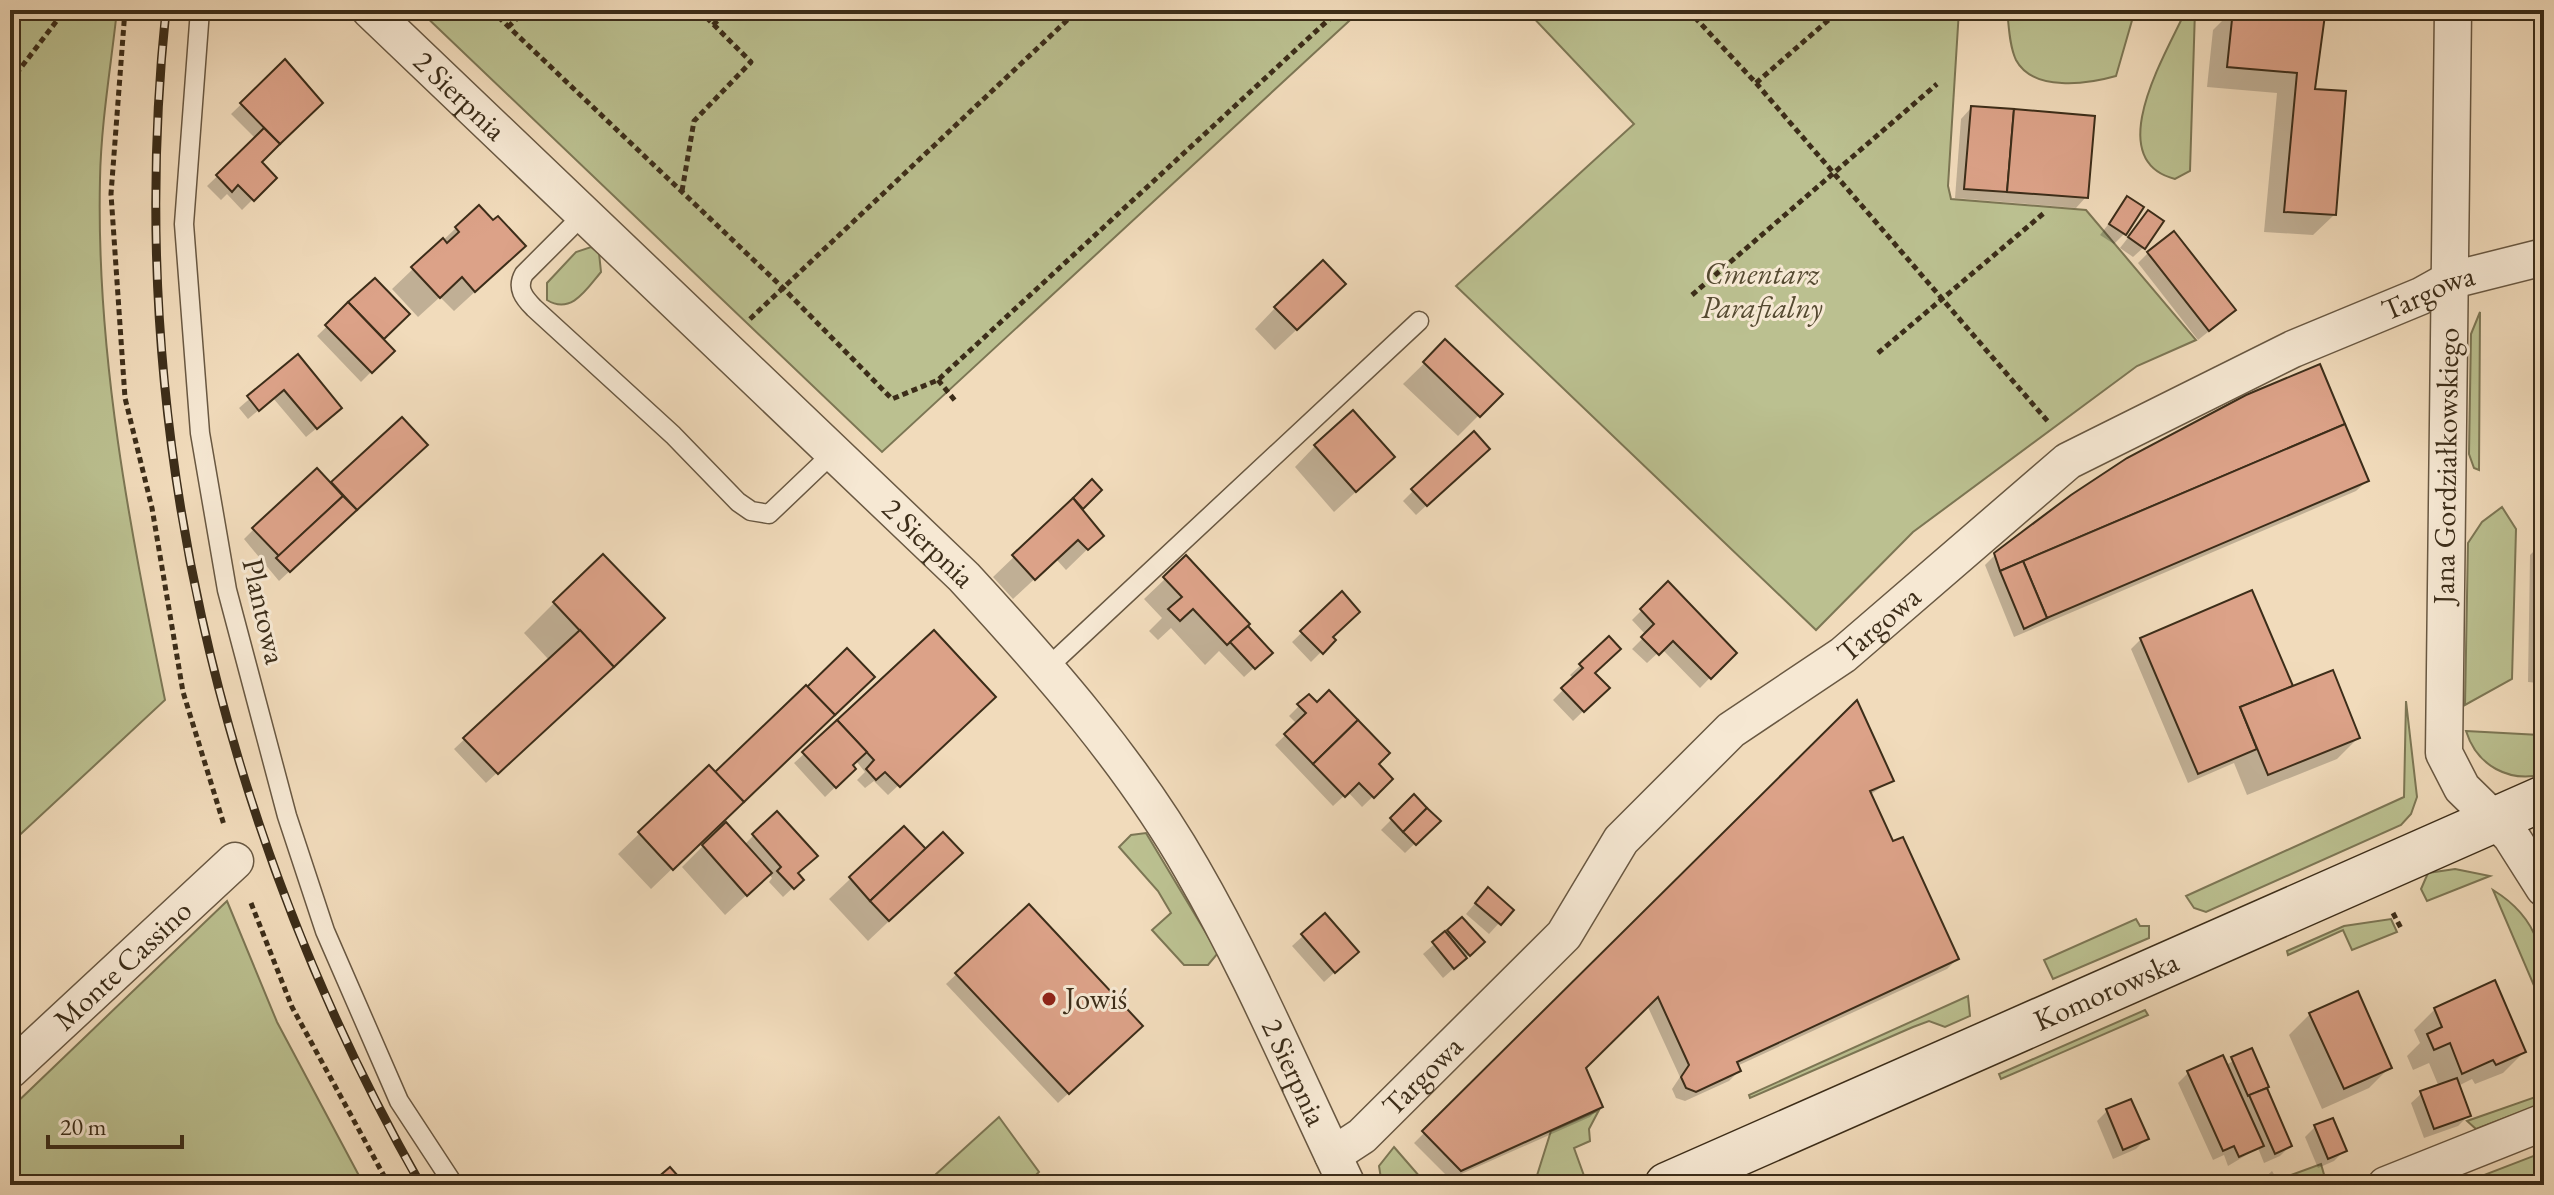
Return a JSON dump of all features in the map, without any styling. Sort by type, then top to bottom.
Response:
[{"type":"street","name":"2 Sierpnia","points":[[370,10],[964,577],[1047,668],[1106,744],[1192,867],[1281,1037],[1340,1170]]},
{"type":"street","name":"Jana Gordziałkowskiego","points":[[2453,10],[2444,753],[2462,788],[2520,847],[2544,888]]},
{"type":"street","name":"Targowa","points":[[1340,1170],[1362,1136],[1564,935],[1621,840],[1731,730],[1843,655],[2068,461],[2293,349],[2448,281],[2544,257]]},
{"type":"street","name":"Komorowska","points":[[1667,1185],[2544,798]]},
{"type":"street","name":"Monte Cassino","points":[[10,1070],[235,861]]},
{"type":"street","points":[[2386,1185],[2544,1122]]},
{"type":"lane","name":"Plantowa","points":[[200,10],[184,224],[200,433],[227,590],[287,816],[325,931],[399,1101],[454,1185]]},
{"type":"lane","points":[[583,215],[524,274],[520,285],[522,292],[534,308],[673,435],[738,502],[762,514],[777,510],[834,452]]},
{"type":"lane","points":[[1047,668],[1419,321]]},
{"type":"path","points":[[10,82],[65,10]]},
{"type":"path","points":[[491,10],[783,288],[892,399],[938,380],[1339,10]]},
{"type":"path","points":[[508,27],[526,10]]},
{"type":"path","points":[[682,192],[694,121],[751,62],[699,10]]},
{"type":"path","points":[[713,25],[729,10]]},
{"type":"path","points":[[747,323],[1078,10]]},
{"type":"path","points":[[1688,10],[1834,172],[2050,424]]},
{"type":"path","points":[[1756,83],[1840,10]]},
{"type":"path","points":[[1692,295],[1937,84]]},
{"type":"path","points":[[1878,353],[2044,213]]},
{"type":"path","points":[[938,380],[957,403]]},
{"type":"path","points":[[2393,912],[2402,930]]},
{"type":"green space","points":[[10,10],[117,10],[100,179],[104,311],[128,506],[165,700],[10,844]]},
{"type":"green space","points":[[419,10],[1361,10],[882,452]]},
{"type":"green space","name":"Cmentarz Parafialny","points":[[1526,10],[1959,10],[1948,186],[1951,199],[2086,210],[2196,340],[2137,366],[1913,532],[1816,630],[1456,286],[1634,124]]},
{"type":"green space","points":[[2007,10],[2135,10],[2116,76],[2062,83],[2035,77],[2016,60]]},
{"type":"green space","points":[[2186,10],[2195,10],[2190,171],[2175,179],[2153,168],[2142,150],[2141,128],[2154,77]]},
{"type":"green space","points":[[591,247],[599,253],[601,272],[590,286],[571,302],[556,304],[547,300],[547,283],[576,252]]},
{"type":"green space","points":[[2480,312],[2479,470],[2474,468],[2469,454],[2471,334]]},
{"type":"green space","points":[[2502,507],[2516,529],[2512,679],[2465,705],[2468,543],[2482,522]]},
{"type":"green space","points":[[2406,701],[2417,797],[2411,814],[2401,825],[2206,912],[2194,908],[2186,896],[2404,797]]},
{"type":"green space","points":[[2466,731],[2540,735],[2544,738],[2544,774],[2519,776],[2496,769],[2478,754]]},
{"type":"green space","points":[[1146,833],[1218,953],[1208,965],[1184,965],[1152,930],[1171,913],[1158,891],[1119,847],[1131,835]]},
{"type":"green space","points":[[2455,869],[2490,876],[2427,901],[2421,889],[2428,873]]},
{"type":"green space","points":[[2493,890],[2522,914],[2537,941],[2543,972],[2544,1009]]},
{"type":"green space","points":[[227,901],[277,1022],[364,1185],[10,1185],[10,1109]]},
{"type":"green space","points":[[2136,919],[2140,926],[2149,926],[2149,938],[2053,979],[2044,960]]},
{"type":"green space","points":[[2391,919],[2397,932],[2352,950],[2343,930],[2288,955],[2287,951],[2344,926]]},
{"type":"green space","points":[[1968,996],[1970,1016],[1945,1027],[1929,1021],[1750,1098],[1749,1095]]},
{"type":"green space","points":[[2145,1010],[2148,1015],[2001,1079],[1999,1074]]},
{"type":"green space","points":[[2544,1094],[2544,1103],[2476,1129],[2467,1121]]},
{"type":"green space","points":[[1599,1110],[1589,1129],[1590,1141],[1574,1148],[1587,1184],[1534,1185],[1551,1131]]},
{"type":"green space","points":[[999,1117],[1039,1172],[1026,1185],[924,1185]]},
{"type":"green space","points":[[1394,1147],[1427,1185],[1382,1185],[1379,1166]]},
{"type":"green space","points":[[2544,1152],[2544,1185],[2478,1185],[2486,1181],[2484,1175]]},
{"type":"green space","points":[[2321,1164],[2327,1185],[2264,1185]]},
{"type":"building","points":[[2233,10],[2325,15],[2315,89],[2346,91],[2336,215],[2284,212],[2297,73],[2227,67]]},
{"type":"building","points":[[285,59],[323,103],[280,144],[240,103]]},
{"type":"building","points":[[1971,106],[2014,109],[2007,192],[1964,189]]},
{"type":"building","points":[[2014,109],[2095,116],[2088,198],[2007,192]]},
{"type":"building","points":[[264,128],[280,144],[262,162],[277,178],[254,201],[238,185],[232,192],[216,175]]},
{"type":"building","points":[[2127,196],[2144,207],[2126,235],[2109,224]]},
{"type":"building","points":[[479,205],[493,220],[498,216],[526,246],[475,292],[462,277],[440,298],[411,267],[443,238],[447,243],[459,232],[455,227]]},
{"type":"building","points":[[2148,210],[2164,221],[2145,249],[2128,237]]},
{"type":"building","points":[[2174,231],[2236,310],[2209,331],[2147,252]]},
{"type":"building","points":[[1323,260],[1346,284],[1297,330],[1274,307]]},
{"type":"building","points":[[375,278],[410,314],[384,339],[348,302]]},
{"type":"building","points":[[348,302],[395,351],[372,373],[325,325]]},
{"type":"building","points":[[1445,339],[1503,394],[1480,417],[1423,362]]},
{"type":"building","points":[[298,354],[342,408],[317,429],[284,390],[259,411],[247,396]]},
{"type":"building","points":[[2320,364],[2345,424],[2000,571],[1994,553],[2071,495],[2127,458],[2246,395]]},
{"type":"building","points":[[1353,410],[1395,457],[1356,492],[1314,445]]},
{"type":"building","points":[[402,417],[428,445],[357,510],[331,482]]},
{"type":"building","points":[[2345,424],[2369,481],[2047,618],[2023,561]]},
{"type":"building","points":[[1474,431],[1490,449],[1427,506],[1411,489]]},
{"type":"building","points":[[317,468],[343,496],[279,556],[252,528]]},
{"type":"building","points":[[1092,479],[1102,490],[1083,509],[1073,498]]},
{"type":"building","points":[[343,496],[357,510],[290,572],[276,558]]},
{"type":"building","points":[[1073,498],[1104,536],[1088,550],[1078,540],[1035,580],[1012,555]]},
{"type":"building","points":[[603,554],[665,618],[614,667],[553,602]]},
{"type":"building","points":[[1186,555],[1250,624],[1227,645],[1193,609],[1180,621],[1168,609],[1182,597],[1163,577]]},
{"type":"building","points":[[2023,561],[2047,618],[2024,629],[2000,571]]},
{"type":"building","points":[[1668,581],[1737,653],[1711,679],[1673,641],[1659,655],[1641,637],[1654,624],[1640,609]]},
{"type":"building","points":[[2252,590],[2293,686],[2240,707],[2257,749],[2198,774],[2140,638]]},
{"type":"building","points":[[1342,591],[1360,612],[1333,637],[1336,640],[1323,654],[1300,631]]},
{"type":"building","points":[[1248,626],[1273,653],[1255,669],[1230,642]]},
{"type":"building","points":[[580,630],[614,667],[498,774],[463,738]]},
{"type":"building","points":[[934,630],[996,697],[900,787],[885,772],[876,780],[866,769],[874,760],[837,720]]},
{"type":"building","points":[[1609,636],[1621,649],[1595,673],[1610,688],[1584,712],[1561,688],[1583,668],[1579,664]]},
{"type":"building","points":[[847,648],[875,677],[835,715],[807,687]]},
{"type":"building","points":[[2333,670],[2360,738],[2268,775],[2240,707]]},
{"type":"building","points":[[806,685],[835,715],[744,802],[715,772]]},
{"type":"building","points":[[1329,690],[1358,720],[1313,764],[1284,734],[1306,713],[1297,704],[1309,694],[1317,702]]},
{"type":"building","points":[[1857,700],[1894,781],[1870,791],[1893,841],[1903,837],[1959,959],[1737,1062],[1741,1071],[1696,1092],[1686,1088],[1681,1077],[1689,1065],[1658,997],[1586,1068],[1603,1107],[1461,1171],[1422,1131]]},
{"type":"building","points":[[837,720],[867,752],[853,765],[856,769],[836,788],[802,752]]},
{"type":"building","points":[[1358,720],[1390,753],[1379,764],[1393,779],[1374,798],[1359,783],[1345,797],[1313,764]]},
{"type":"building","points":[[709,765],[744,802],[673,870],[638,832]]},
{"type":"building","points":[[1414,794],[1427,808],[1403,832],[1390,818]]},
{"type":"building","points":[[1427,808],[1441,821],[1416,845],[1403,832]]},
{"type":"building","points":[[777,811],[818,856],[798,873],[804,880],[794,889],[777,871],[781,867],[752,834]]},
{"type":"building","points":[[726,822],[772,873],[747,896],[702,845]]},
{"type":"building","points":[[904,826],[926,849],[870,901],[849,877]]},
{"type":"building","points":[[943,832],[963,853],[889,921],[870,901]]},
{"type":"building","points":[[1488,887],[1514,910],[1501,925],[1475,903]]},
{"type":"building","name":"Jowiś","points":[[1029,904],[1143,1026],[1069,1094],[955,973]]},
{"type":"building","points":[[1325,913],[1359,952],[1335,973],[1301,934]]},
{"type":"building","points":[[1462,917],[1485,942],[1470,956],[1447,930]]},
{"type":"building","points":[[1445,931],[1467,958],[1454,969],[1432,942]]},
{"type":"building","points":[[2495,980],[2526,1052],[2496,1065],[2493,1060],[2462,1074],[2450,1043],[2434,1050],[2427,1034],[2442,1027],[2434,1008]]},
{"type":"building","points":[[2358,991],[2392,1068],[2344,1089],[2309,1013]]},
{"type":"building","points":[[2252,1048],[2269,1087],[2248,1096],[2231,1057]]},
{"type":"building","points":[[2223,1055],[2264,1146],[2239,1157],[2234,1146],[2223,1151],[2187,1071]]},
{"type":"building","points":[[2457,1078],[2471,1116],[2434,1129],[2420,1091]]},
{"type":"building","points":[[2267,1088],[2292,1146],[2275,1154],[2249,1095]]},
{"type":"building","points":[[2131,1099],[2149,1139],[2123,1150],[2106,1109]]},
{"type":"building","points":[[2333,1118],[2347,1151],[2328,1159],[2314,1125]]},
{"type":"building","points":[[670,1167],[686,1185],[649,1185]]},
{"type":"railway","points":[[166,10],[156,163],[159,315],[175,467],[202,617],[240,765],[290,909],[350,1049],[421,1185]]},
{"type":"place","name":"Jowiś","points":[[1049,999]]}]
